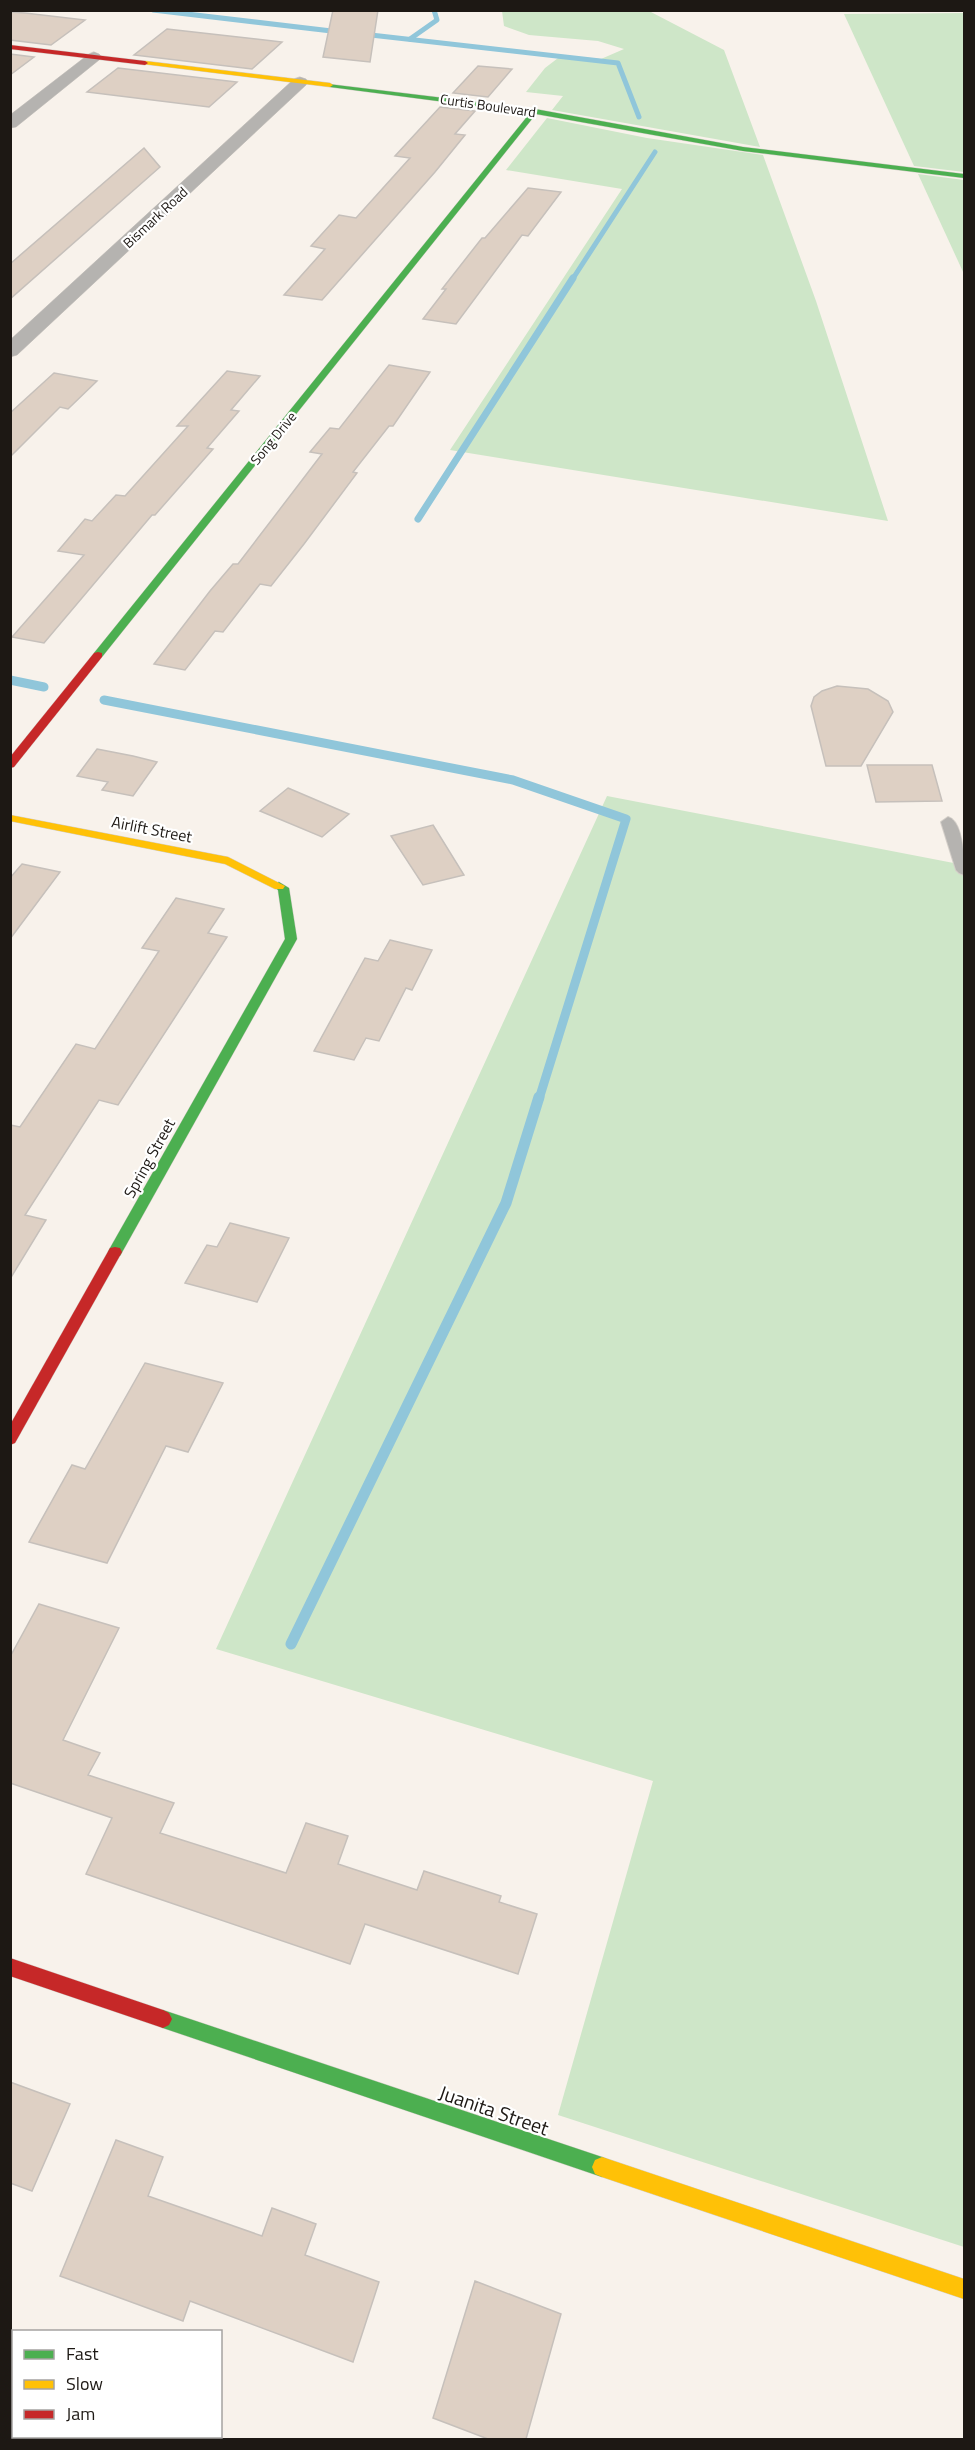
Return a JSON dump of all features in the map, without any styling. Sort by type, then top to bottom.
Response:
[{"type":"street","name":"Curtis Boulevard","points":[[10,47],[535,111],[650,134],[743,149],[964,176]]},
{"type":"street","points":[[10,123],[94,57]]},
{"type":"street","name":"Bismark Road","points":[[10,351],[300,82]]},
{"type":"street","name":"Song Drive","points":[[10,765],[535,111]]},
{"type":"street","name":"Airlift Street","points":[[10,818],[228,861],[283,888]]},
{"type":"street","name":"Spring Street","points":[[10,1438],[291,939],[283,888]]},
{"type":"street","name":"Juanita Street","points":[[10,1967],[964,2289]]},
{"type":"lane","points":[[948,822],[964,870]]},
{"type":"green space","points":[[502,11],[649,11],[724,50],[760,147],[552,110],[563,96],[526,92],[545,68],[562,55],[601,59],[624,49],[598,41],[529,35],[504,26]]},
{"type":"green space","points":[[964,13],[964,172],[914,166],[844,14]]},
{"type":"green space","points":[[547,118],[647,138],[763,155],[816,301],[888,521],[450,450],[622,189],[506,170]]},
{"type":"green space","points":[[918,174],[964,180],[964,274]]},
{"type":"green space","points":[[607,796],[964,865],[964,2247],[558,2115],[653,1781],[216,1649]]},
{"type":"building","points":[[333,10],[378,10],[370,62],[323,57]]},
{"type":"building","points":[[10,12],[85,20],[51,45],[10,40]]},
{"type":"building","points":[[167,29],[282,42],[252,69],[134,55]]},
{"type":"building","points":[[10,54],[34,57],[10,75]]},
{"type":"building","points":[[478,66],[512,69],[488,97],[453,93]]},
{"type":"building","points":[[118,68],[237,82],[209,107],[87,92]]},
{"type":"building","points":[[440,107],[475,111],[455,134],[465,135],[435,172],[322,300],[284,295],[325,249],[311,246],[339,215],[356,218],[410,158],[395,156]]},
{"type":"building","points":[[144,148],[160,167],[10,299],[10,264]]},
{"type":"building","points":[[528,188],[561,192],[528,236],[522,235],[456,324],[423,319],[446,289],[442,289],[482,238],[485,238]]},
{"type":"building","points":[[389,365],[430,372],[393,426],[389,426],[353,472],[357,473],[271,586],[260,584],[223,632],[215,631],[185,670],[154,664],[210,591],[233,564],[238,564],[322,454],[310,452],[330,428],[339,429]]},
{"type":"building","points":[[227,371],[260,376],[231,410],[239,411],[207,448],[213,449],[155,515],[152,515],[44,643],[12,637],[84,555],[58,551],[85,519],[92,521],[116,495],[125,496],[188,426],[177,426]]},
{"type":"building","points":[[54,373],[97,381],[68,409],[60,407],[10,457],[10,413]]},
{"type":"building","points":[[837,686],[868,689],[888,701],[893,712],[861,766],[826,766],[811,706],[814,697],[822,691]]},
{"type":"building","points":[[97,749],[157,762],[133,796],[102,790],[108,782],[77,776]]},
{"type":"building","points":[[867,765],[932,765],[942,801],[876,802]]},
{"type":"building","points":[[288,788],[349,814],[322,837],[260,811]]},
{"type":"building","points":[[433,825],[464,875],[423,885],[391,836]]},
{"type":"building","points":[[22,864],[60,872],[10,939],[10,878]]},
{"type":"building","points":[[176,898],[224,909],[208,933],[227,937],[118,1105],[99,1100],[25,1215],[46,1220],[10,1279],[10,1125],[20,1127],[76,1044],[95,1049],[159,951],[142,948]]},
{"type":"building","points":[[390,940],[432,950],[412,990],[406,988],[379,1041],[366,1038],[354,1060],[314,1051],[365,958],[378,961]]},
{"type":"building","points":[[230,1223],[289,1238],[257,1302],[185,1283],[207,1245],[217,1247]]},
{"type":"building","points":[[145,1363],[223,1383],[188,1452],[166,1446],[107,1563],[29,1542],[72,1465],[85,1469]]},
{"type":"building","points":[[39,1604],[119,1628],[63,1740],[100,1753],[88,1775],[174,1803],[160,1833],[286,1873],[306,1823],[348,1836],[338,1864],[417,1890],[424,1871],[501,1896],[499,1902],[537,1914],[518,1974],[365,1924],[350,1964],[86,1874],[112,1818],[10,1783],[10,1657]]},
{"type":"building","points":[[10,2082],[70,2104],[32,2191],[10,2183]]},
{"type":"building","points":[[116,2140],[163,2157],[148,2196],[262,2236],[272,2208],[316,2224],[305,2255],[379,2282],[353,2362],[190,2301],[183,2321],[60,2276]]},
{"type":"building","points":[[475,2281],[561,2314],[526,2439],[488,2439],[433,2418]]},
{"type":"waterway","points":[[153,10],[340,32]]},
{"type":"waterway","points":[[410,39],[437,20],[434,10]]},
{"type":"waterway","points":[[362,34],[618,63],[639,117]]},
{"type":"waterway","points":[[572,280],[655,152]]},
{"type":"waterway","points":[[418,519],[573,278]]},
{"type":"waterway","points":[[10,680],[44,687]]},
{"type":"waterway","points":[[104,700],[513,780],[626,819],[539,1099]]},
{"type":"waterway","points":[[291,1644],[506,1203],[539,1097]]},
{"type":"traffic: fast","points":[[330,85],[494,105],[743,149],[964,176]]},
{"type":"traffic: fast","points":[[98,655],[535,111]]},
{"type":"traffic: fast","points":[[115,1252],[291,939],[283,888],[279,886]]},
{"type":"traffic: fast","points":[[163,2019],[602,2167]]},
{"type":"traffic: slow","points":[[145,63],[330,85]]},
{"type":"traffic: slow","points":[[10,818],[228,861],[279,886]]},
{"type":"traffic: slow","points":[[602,2167],[964,2289]]},
{"type":"traffic: jam","points":[[10,47],[145,63]]},
{"type":"traffic: jam","points":[[10,765],[98,655]]},
{"type":"traffic: jam","points":[[10,1439],[115,1252]]},
{"type":"traffic: jam","points":[[10,1967],[163,2019]]}]
